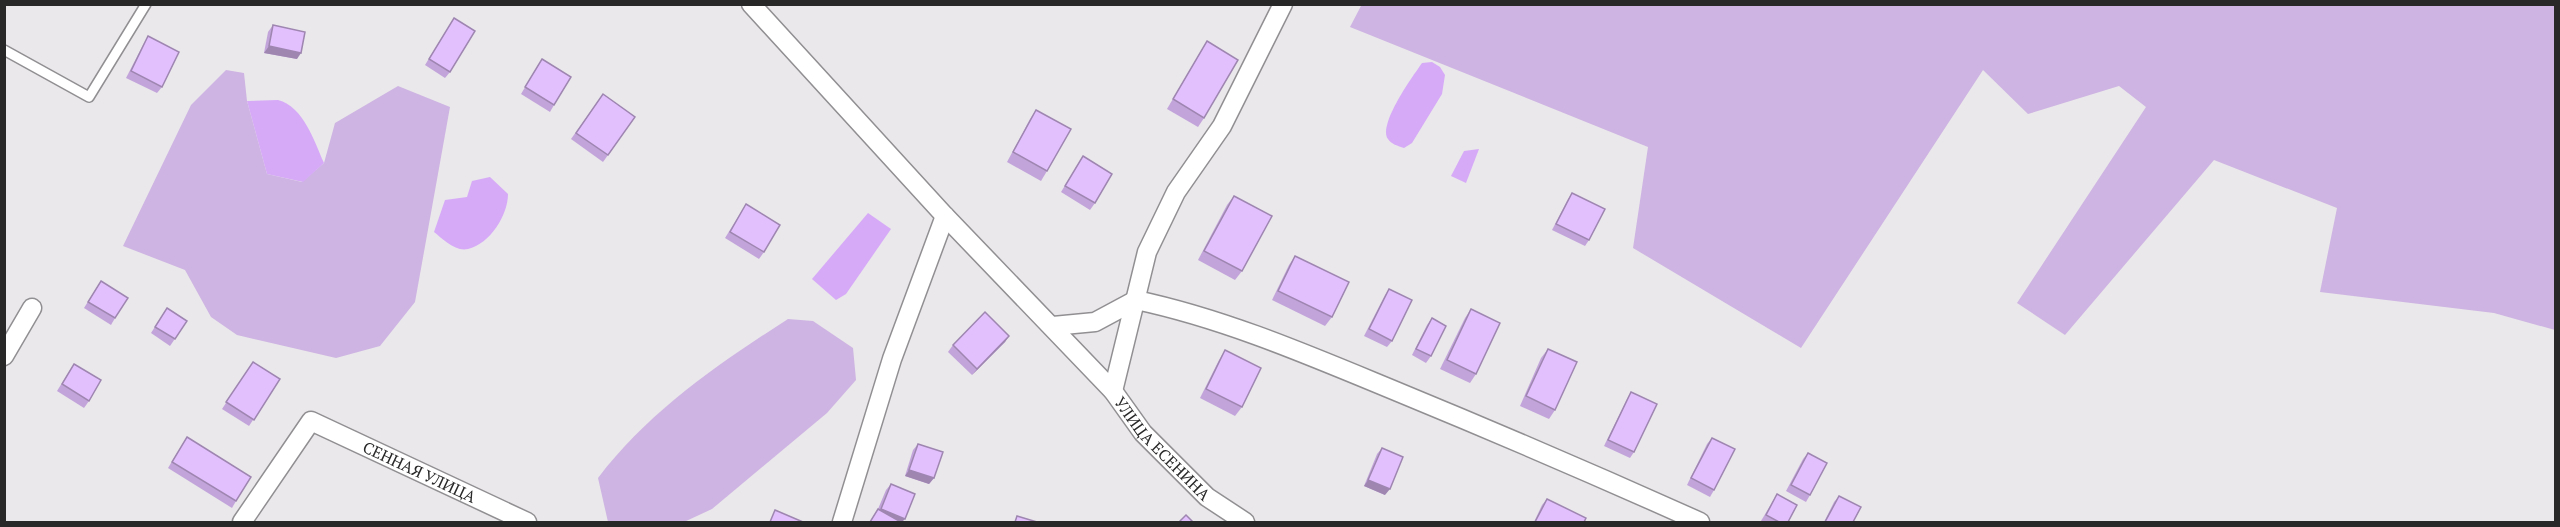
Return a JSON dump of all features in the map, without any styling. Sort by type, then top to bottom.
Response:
[{"type":"street","name":"УЛИЦА ЕСЕНИНА","points":[[751,4],[945,216],[1113,390],[1151,441],[1207,497],[1245,522]]},
{"type":"street","points":[[1113,390],[1147,252],[1176,192],[1222,126],[1283,4]]},
{"type":"street","points":[[842,522],[892,359],[945,216]]},
{"type":"street","points":[[1053,326],[1095,322],[1136,300],[1185,311],[1333,365],[1574,465],[1700,522]]},
{"type":"street","points":[[4,356],[32,308]]},
{"type":"street","name":"СЕННАЯ УЛИЦА","points":[[242,522],[311,421],[527,522]]},
{"type":"lane","points":[[4,50],[89,97],[146,4]]},
{"type":"shaded area","points":[[1362,4],[2555,5],[2555,330],[2494,313],[2320,292],[2337,208],[2214,160],[2065,335],[2017,303],[2146,107],[2119,86],[2028,114],[1983,70],[1801,348],[1633,248],[1648,147],[1350,27]]},
{"type":"shaded area","points":[[1432,62],[1440,67],[1445,75],[1442,94],[1412,143],[1404,148],[1397,146],[1389,141],[1386,132],[1392,112],[1422,63]]},
{"type":"shaded area","points":[[226,70],[244,73],[247,101],[267,174],[302,182],[324,163],[335,123],[398,86],[450,107],[415,302],[380,346],[336,358],[237,335],[211,317],[185,270],[123,246],[191,105]]},
{"type":"shaded area","points":[[278,100],[287,104],[301,117],[324,163],[303,182],[267,174],[247,101]]},
{"type":"shaded area","points":[[1479,149],[1466,183],[1451,176],[1464,151]]},
{"type":"shaded area","points":[[490,177],[508,194],[505,211],[496,228],[484,241],[468,249],[458,249],[434,232],[445,200],[467,197],[472,181]]},
{"type":"shaded area","points":[[868,213],[891,229],[846,294],[836,300],[812,279]]},
{"type":"shaded area","points":[[788,319],[813,321],[853,348],[856,380],[827,413],[712,509],[684,522],[608,522],[598,478],[618,454],[639,432],[686,391]]},
{"type":"building","points":[[454,18],[475,31],[450,72],[429,59]]},
{"type":"building","points":[[273,25],[305,32],[301,53],[269,46]]},
{"type":"building","points":[[148,36],[179,52],[162,87],[131,71]]},
{"type":"building","points":[[1207,41],[1238,60],[1204,118],[1173,99]]},
{"type":"building","points":[[542,59],[571,77],[554,105],[525,87]]},
{"type":"building","points":[[603,94],[635,117],[608,155],[576,133]]},
{"type":"building","points":[[1036,110],[1071,129],[1047,171],[1013,152]]},
{"type":"building","points":[[1083,156],[1112,174],[1095,203],[1065,186]]},
{"type":"building","points":[[1572,193],[1605,209],[1589,240],[1556,224]]},
{"type":"building","points":[[1234,196],[1272,216],[1242,271],[1204,251]]},
{"type":"building","points":[[746,204],[780,225],[764,252],[730,232]]},
{"type":"building","points":[[1295,256],[1349,282],[1332,317],[1278,291]]},
{"type":"building","points":[[101,281],[128,298],[115,318],[88,302]]},
{"type":"building","points":[[1389,289],[1412,300],[1392,341],[1369,329]]},
{"type":"building","points":[[167,308],[187,321],[175,339],[155,327]]},
{"type":"building","points":[[1471,309],[1500,323],[1476,374],[1447,360]]},
{"type":"building","points":[[985,312],[1009,336],[977,369],[953,345]]},
{"type":"building","points":[[1432,318],[1446,326],[1431,356],[1416,349]]},
{"type":"building","points":[[1548,349],[1577,362],[1555,410],[1526,396]]},
{"type":"building","points":[[1225,350],[1261,368],[1242,407],[1206,389]]},
{"type":"building","points":[[253,362],[280,379],[254,420],[226,402]]},
{"type":"building","points":[[74,364],[101,380],[89,401],[62,384]]},
{"type":"building","points":[[1631,392],[1657,404],[1634,452],[1608,440]]},
{"type":"building","points":[[187,437],[251,477],[236,501],[172,462]]},
{"type":"building","points":[[1712,438],[1735,449],[1714,490],[1691,478]]},
{"type":"building","points":[[918,444],[943,452],[934,478],[909,470]]},
{"type":"building","points":[[1382,448],[1403,457],[1390,489],[1368,480]]},
{"type":"building","points":[[1808,453],[1827,463],[1810,495],[1791,485]]},
{"type":"building","points":[[891,484],[915,494],[905,519],[881,509]]},
{"type":"building","points":[[1777,494],[1797,505],[1788,522],[1779,522],[1766,515]]},
{"type":"building","points":[[1839,496],[1861,507],[1853,522],[1825,522]]},
{"type":"building","points":[[1547,499],[1586,518],[1584,522],[1535,522]]},
{"type":"building","points":[[878,509],[901,522],[870,522]]},
{"type":"building","points":[[775,510],[803,522],[770,522]]},
{"type":"building","points":[[1186,515],[1193,522],[1179,522]]},
{"type":"building","points":[[1017,516],[1037,522],[1015,522]]}]
